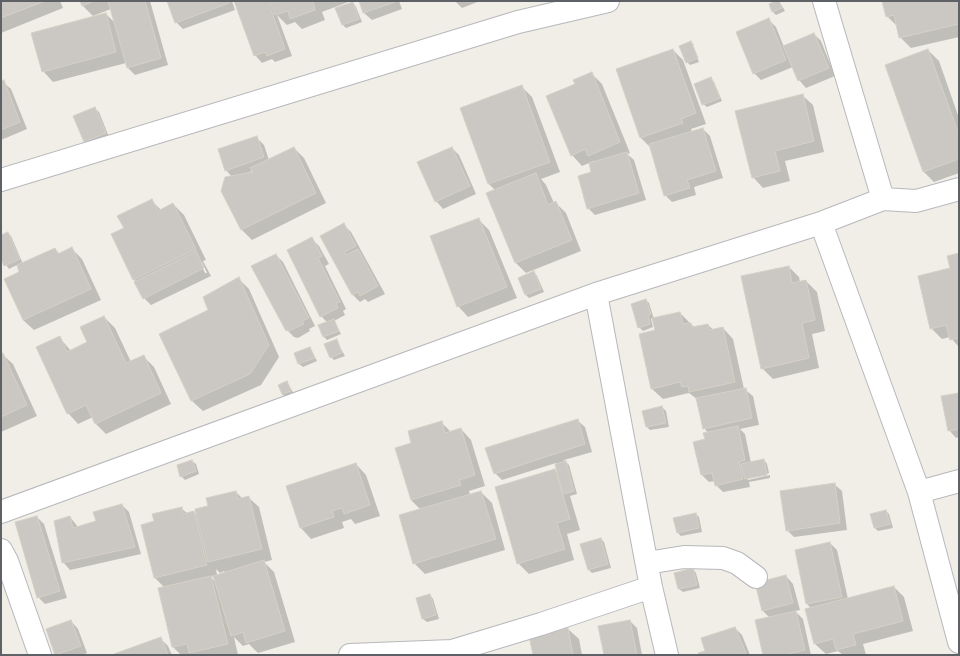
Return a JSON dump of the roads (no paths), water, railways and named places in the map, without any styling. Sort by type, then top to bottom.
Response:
[{"type":"street","points":[[1,180],[518,22],[608,1]]},
{"type":"street","points":[[824,1],[883,199]]},
{"type":"street","points":[[1,512],[596,294],[821,223],[883,199],[916,201],[959,189]]},
{"type":"street","points":[[821,223],[919,492],[959,642]]},
{"type":"street","points":[[596,294],[648,563],[651,587],[667,655]]},
{"type":"street","points":[[919,492],[959,481]]},
{"type":"street","points":[[1,550],[7,561],[40,655]]},
{"type":"street","points":[[648,563],[684,557],[723,558],[737,563],[756,578]]},
{"type":"street","points":[[350,655],[452,651],[541,624],[651,587]]}]
